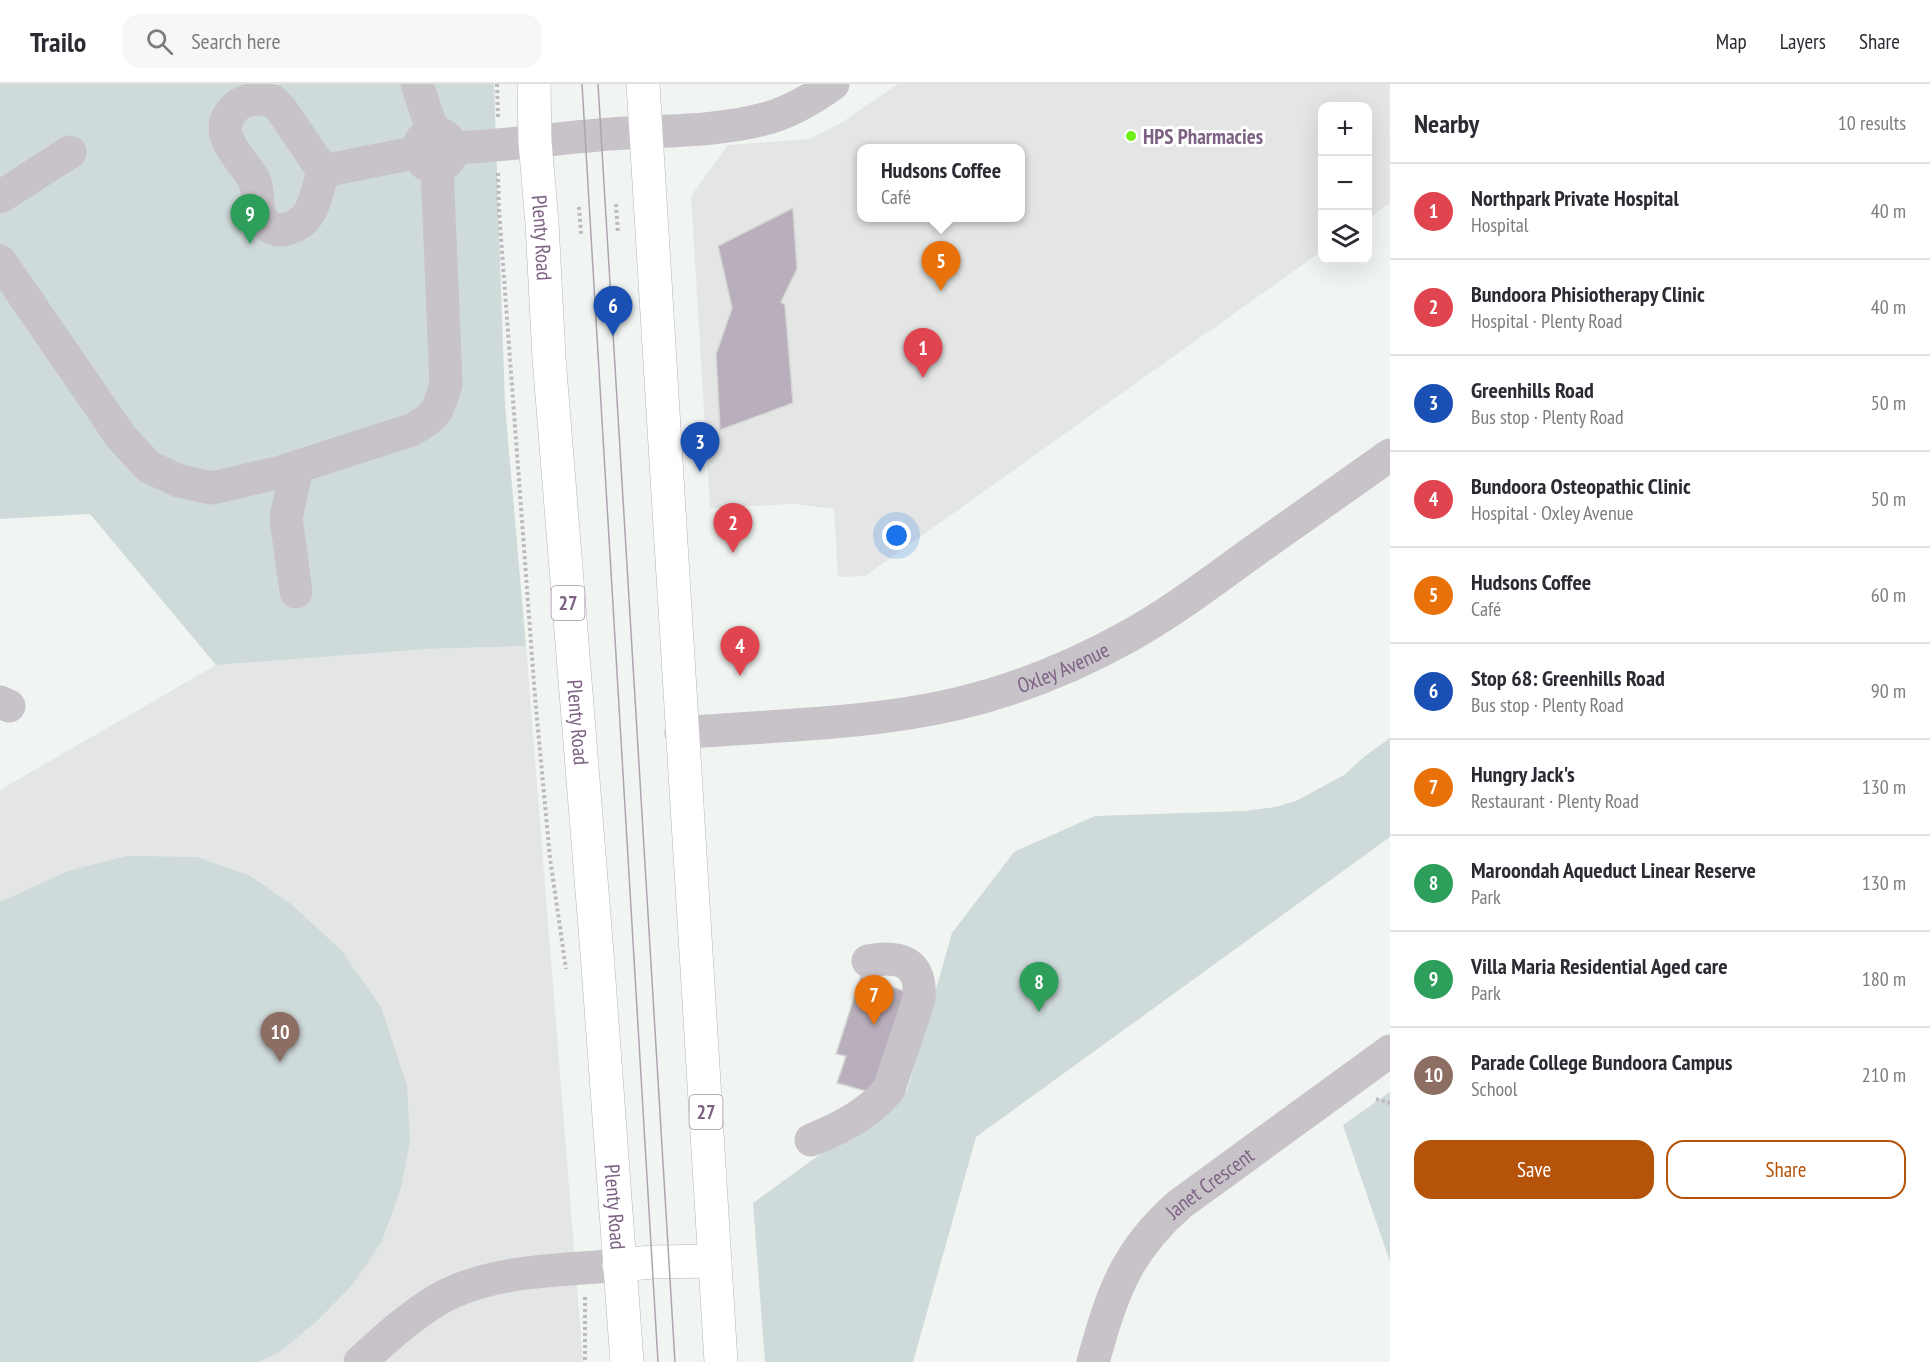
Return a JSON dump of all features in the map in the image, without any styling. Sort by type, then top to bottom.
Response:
[{"type":"highway","name":"Plenty Road","points":[[534,84],[535,142],[549,358],[627,1362]]},
{"type":"highway","name":"27","points":[[643,84],[721,1362]]},
{"type":"highway","points":[[619,1265],[715,1261]]},
{"type":"street","points":[[0,261],[121,437],[149,467],[179,481],[212,488],[297,467],[411,430],[425,422],[438,409],[446,384],[435,150],[417,84]]},
{"type":"street","points":[[323,171],[435,150],[723,126],[763,120],[788,111],[833,84]]},
{"type":"street","points":[[0,197],[70,152]]},
{"type":"street","name":"Oxley Avenue","points":[[681,733],[836,723],[898,715],[957,704],[1015,687],[1080,661],[1130,636],[1180,604],[1390,455]]},
{"type":"street","points":[[296,592],[286,518],[297,467]]},
{"type":"street","points":[[811,1140],[829,1133],[862,1113],[882,1098],[889,1089],[919,999],[920,989],[917,978],[904,962],[895,958],[868,962]]},
{"type":"street","name":"Janet Crescent","points":[[1093,1362],[1113,1295],[1125,1269],[1157,1224],[1180,1204],[1390,1052]]},
{"type":"street","points":[[360,1362],[411,1318],[439,1299],[465,1287],[502,1278],[619,1265]]},
{"type":"path","points":[[497,84],[499,210],[535,697],[550,858],[568,980]]},
{"type":"path","points":[[616,204],[618,234]]},
{"type":"path","points":[[579,207],[581,234]]},
{"type":"path","points":[[1376,1099],[1390,1103]]},
{"type":"path","points":[[585,1362],[586,1269]]},
{"type":"shaded area","points":[[0,84],[494,84],[505,405],[526,646],[428,649],[216,665],[90,514],[0,519]]},
{"type":"shaded area","points":[[898,84],[1390,84],[1390,203],[1372,216],[1372,102],[1318,102],[1318,254],[865,576],[838,577],[834,509],[794,504],[710,508],[691,196],[728,145],[810,139],[841,123]]},
{"type":"shaded area","points":[[526,646],[583,1362],[0,1362],[0,790],[216,665],[428,649]]},
{"type":"shaded area","points":[[1390,738],[1390,837],[976,1137],[913,1362],[765,1362],[753,1203],[907,1091],[952,933],[1014,852],[1095,816],[1244,811],[1275,807],[1296,801],[1344,775]]},
{"type":"shaded area","points":[[127,856],[197,857],[250,876],[291,904],[341,950],[381,1007],[407,1086],[410,1141],[401,1188],[382,1241],[353,1284],[316,1322],[281,1351],[259,1362],[0,1362],[0,902],[68,871]]},
{"type":"shaded area","points":[[1390,1092],[1390,1262],[1343,1125]]},
{"type":"building","points":[[793,208],[797,269],[781,302],[785,305],[793,403],[720,430],[716,354],[732,308],[718,246]]},
{"type":"building","points":[[861,976],[913,994],[880,1095],[837,1083],[846,1056],[836,1054]]},
{"type":"tram line","points":[[582,84],[658,1362]]},
{"type":"tram line","points":[[598,84],[675,1362]]},
{"type":"place","name":"HPS Pharmacies","points":[[1131,136]]},
{"type":"place","name":"Villa Maria Residential Aged care","points":[[250,244]]},
{"type":"place","name":"Hudsons Coffee","points":[[941,291]]},
{"type":"place","name":"Stop 68: Greenhills Road","points":[[613,336]]},
{"type":"place","name":"Northpark Private Hospital","points":[[923,378]]},
{"type":"place","name":"Greenhills Road","points":[[700,472]]},
{"type":"place","name":"Bundoora Phisiotherapy Clinic","points":[[733,553]]},
{"type":"place","name":"Bundoora Osteopathic Clinic","points":[[740,676]]},
{"type":"place","name":"Maroondah Aqueduct Linear Reserve","points":[[1039,1012]]},
{"type":"place","name":"Hungry Jack's","points":[[874,1025]]},
{"type":"place","name":"Parade College Bundoora Campus","points":[[280,1062]]}]
